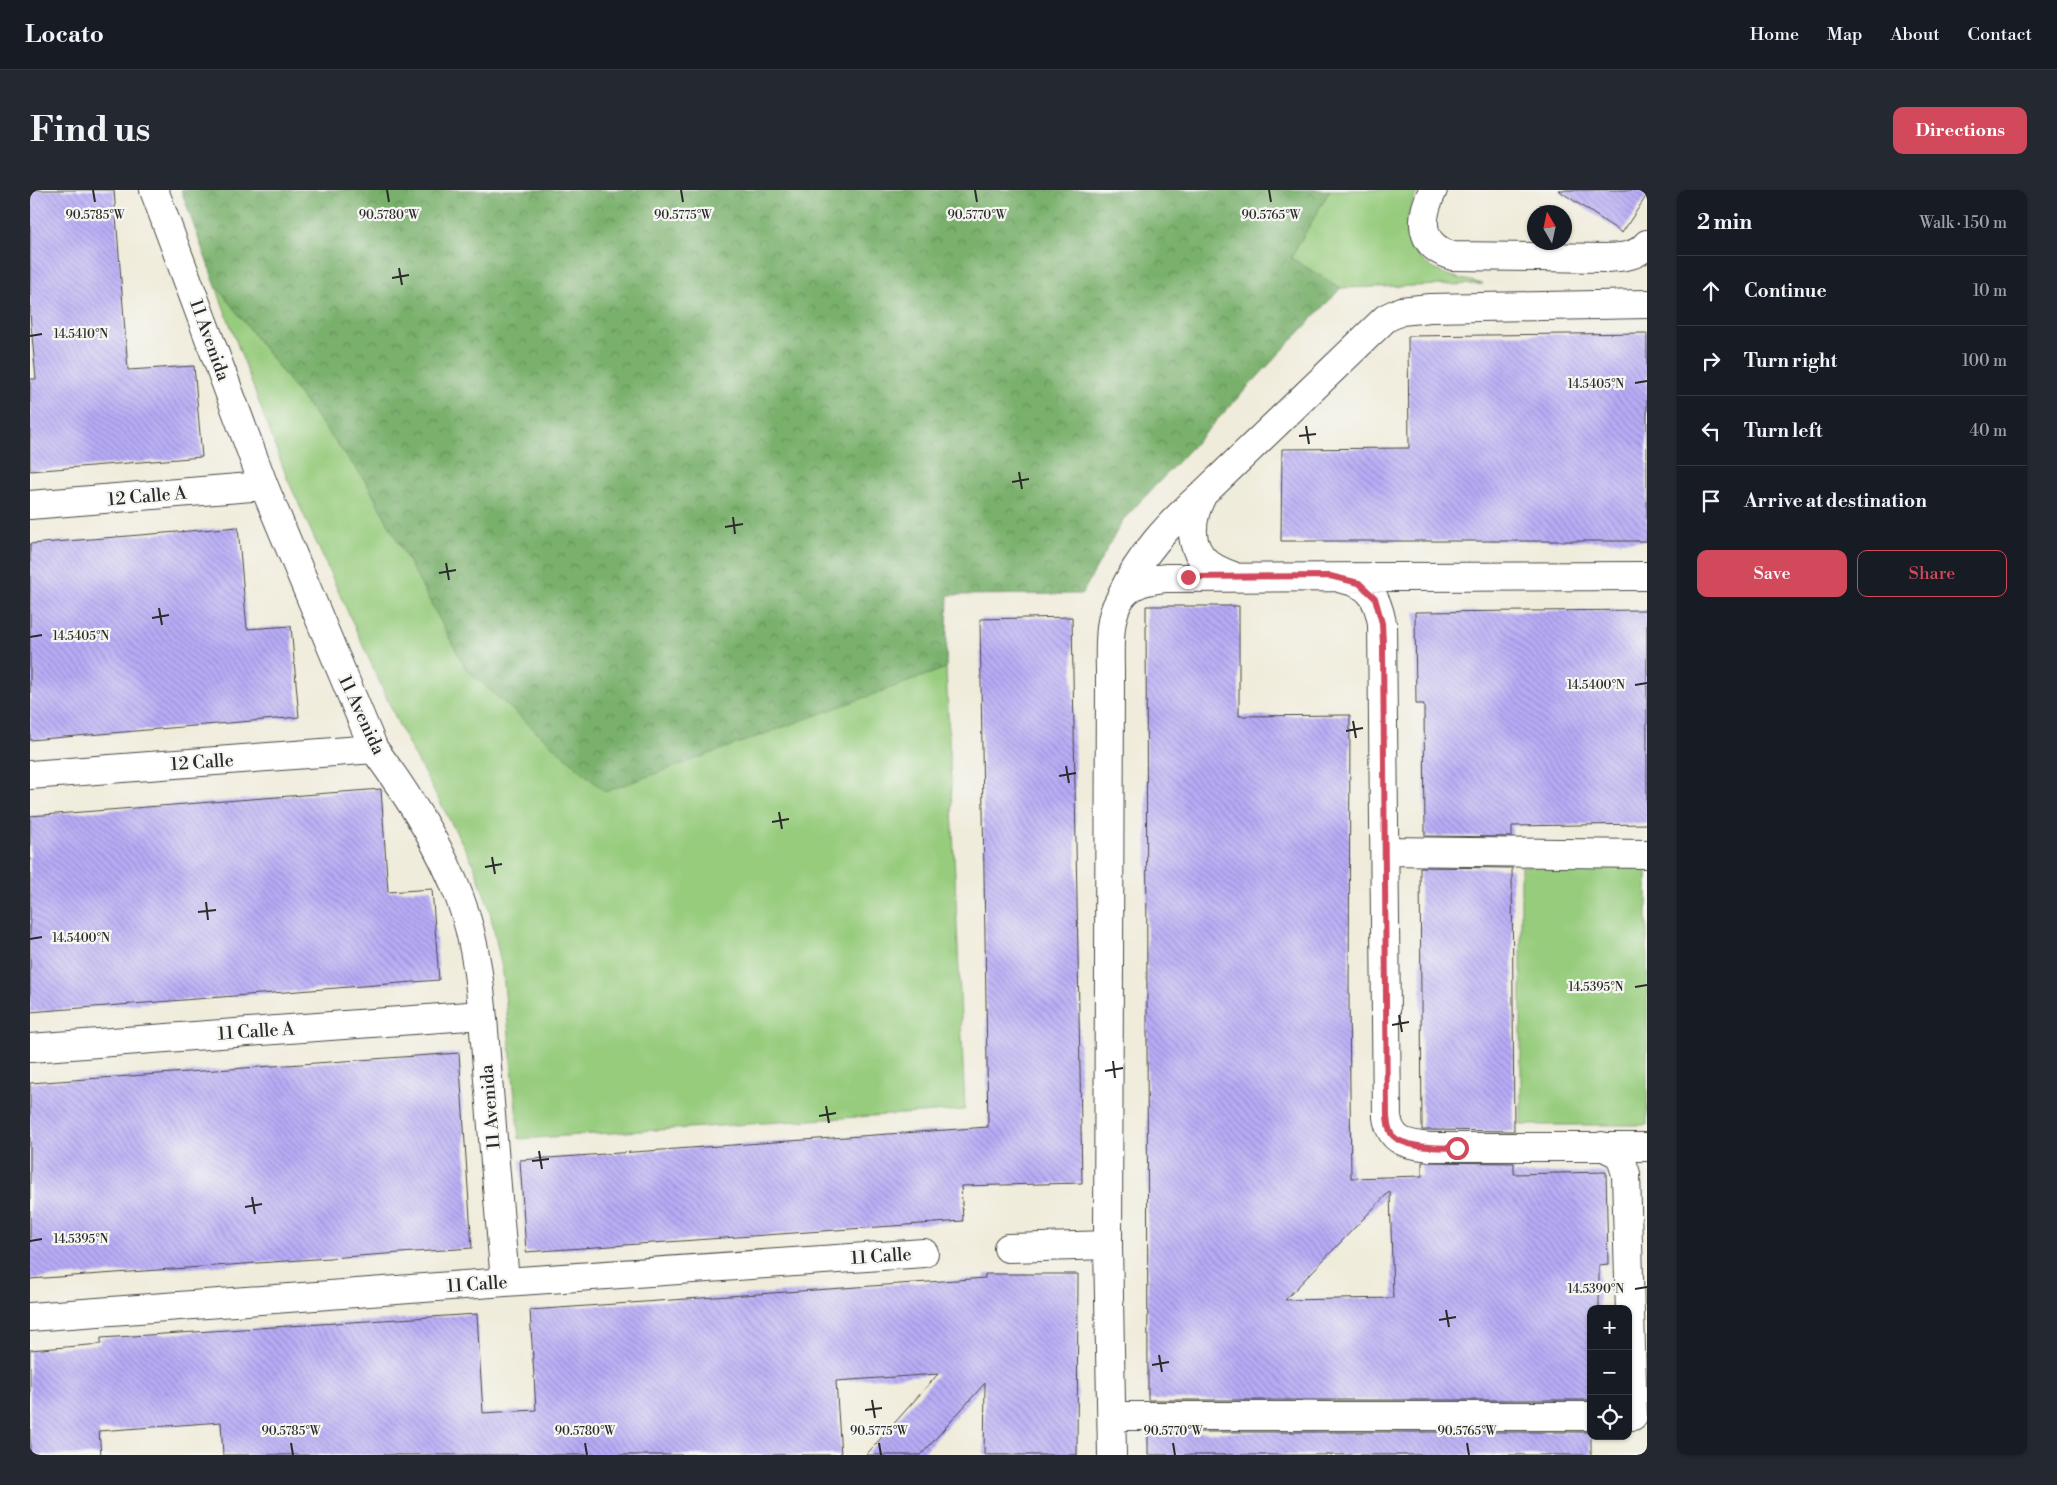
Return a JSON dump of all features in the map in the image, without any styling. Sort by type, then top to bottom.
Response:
[{"type":"street","name":"11 Avenida","points":[[154,190],[264,486],[374,749],[400,784],[420,818],[443,859],[460,897],[473,941],[482,1015],[505,1282]]},
{"type":"street","points":[[1433,190],[1426,204],[1424,230],[1429,243],[1439,252],[1452,256],[1606,258],[1637,253],[1647,244]]},
{"type":"street","points":[[1112,1455],[1108,1245],[1110,649],[1114,613],[1118,601],[1130,577],[1151,547],[1179,516],[1381,321],[1393,314],[1413,309],[1430,308],[1647,304]]},
{"type":"street","name":"12 Calle A","points":[[30,505],[264,486]]},
{"type":"street","points":[[1203,494],[1196,506],[1194,518],[1193,538],[1196,547],[1200,556],[1208,564],[1235,577]]},
{"type":"street","points":[[1330,576],[1359,583],[1368,589],[1375,598],[1382,623],[1388,1128],[1393,1136],[1413,1145],[1430,1147],[1647,1147]]},
{"type":"street","points":[[1118,601],[1126,590],[1136,584],[1148,580],[1166,578],[1647,576]]},
{"type":"street","name":"12 Calle","points":[[30,774],[374,749]]},
{"type":"street","points":[[1385,851],[1647,854]]},
{"type":"street","name":"11 Calle A","points":[[30,1048],[482,1015]]},
{"type":"street","points":[[1602,1146],[1620,1155],[1626,1174],[1636,1416]]},
{"type":"street","points":[[1008,1248],[1108,1245]]},
{"type":"street","name":"11 Calle","points":[[30,1317],[924,1253]]},
{"type":"street","points":[[1112,1416],[1587,1416]]},
{"type":"green space","points":[[181,190],[1330,190],[1291,258],[1341,288],[1123,520],[1082,594],[948,595],[946,668],[605,793],[466,669],[366,482],[215,284]]},
{"type":"green space","points":[[1330,190],[1419,190],[1413,201],[1407,225],[1408,236],[1418,256],[1438,271],[1483,284],[1341,288],[1291,258]]},
{"type":"green space","points":[[215,284],[366,482],[466,669],[605,792],[946,668],[965,1110],[519,1139],[503,973],[489,908],[474,865],[403,734],[287,478]]},
{"type":"green space","points":[[1521,866],[1647,866],[1647,1125],[1521,1125]]},
{"type":"building","points":[[30,190],[114,190],[128,370],[194,366],[202,457],[30,471],[30,379],[36,379],[30,314]]},
{"type":"building","points":[[1558,190],[1647,190],[1647,195],[1622,233]]},
{"type":"building","points":[[1647,333],[1647,541],[1281,541],[1282,449],[1409,448],[1408,336]]},
{"type":"building","points":[[238,527],[247,629],[291,626],[299,717],[30,740],[30,544]]},
{"type":"building","points":[[1146,606],[1239,606],[1239,716],[1350,715],[1349,1001],[1351,1178],[1422,1176],[1422,1162],[1514,1163],[1514,1174],[1606,1172],[1608,1264],[1599,1265],[1599,1305],[1587,1305],[1587,1400],[1148,1400]],"holes":[[[1390,1191],[1393,1298],[1285,1300]]]},
{"type":"building","points":[[1647,610],[1647,824],[1512,826],[1512,837],[1425,836],[1424,704],[1416,704],[1415,612]]},
{"type":"building","points":[[1072,617],[1082,1183],[961,1186],[963,1221],[526,1252],[520,1160],[988,1127],[980,619]]},
{"type":"building","points":[[381,789],[388,892],[432,889],[439,980],[30,1012],[30,816]]},
{"type":"building","points":[[1420,867],[1512,868],[1514,1131],[1422,1130]]},
{"type":"building","points":[[459,1053],[472,1248],[30,1279],[30,1083]]},
{"type":"building","points":[[985,1274],[1078,1274],[1077,1455],[984,1455],[985,1383],[921,1455],[866,1455],[938,1374],[836,1381],[841,1455],[223,1455],[221,1422],[99,1431],[101,1455],[30,1455],[30,1350],[101,1344],[101,1338],[477,1314],[483,1413],[536,1410],[530,1310],[985,1278]]},
{"type":"building","points":[[1148,1432],[1587,1432],[1587,1440],[1591,1440],[1591,1455],[1148,1455]]},
{"type":"route","points":[[1188,577],[1330,576],[1359,583],[1368,589],[1375,598],[1382,623],[1383,644],[1388,1128],[1393,1136],[1413,1145],[1457,1148]]}]
